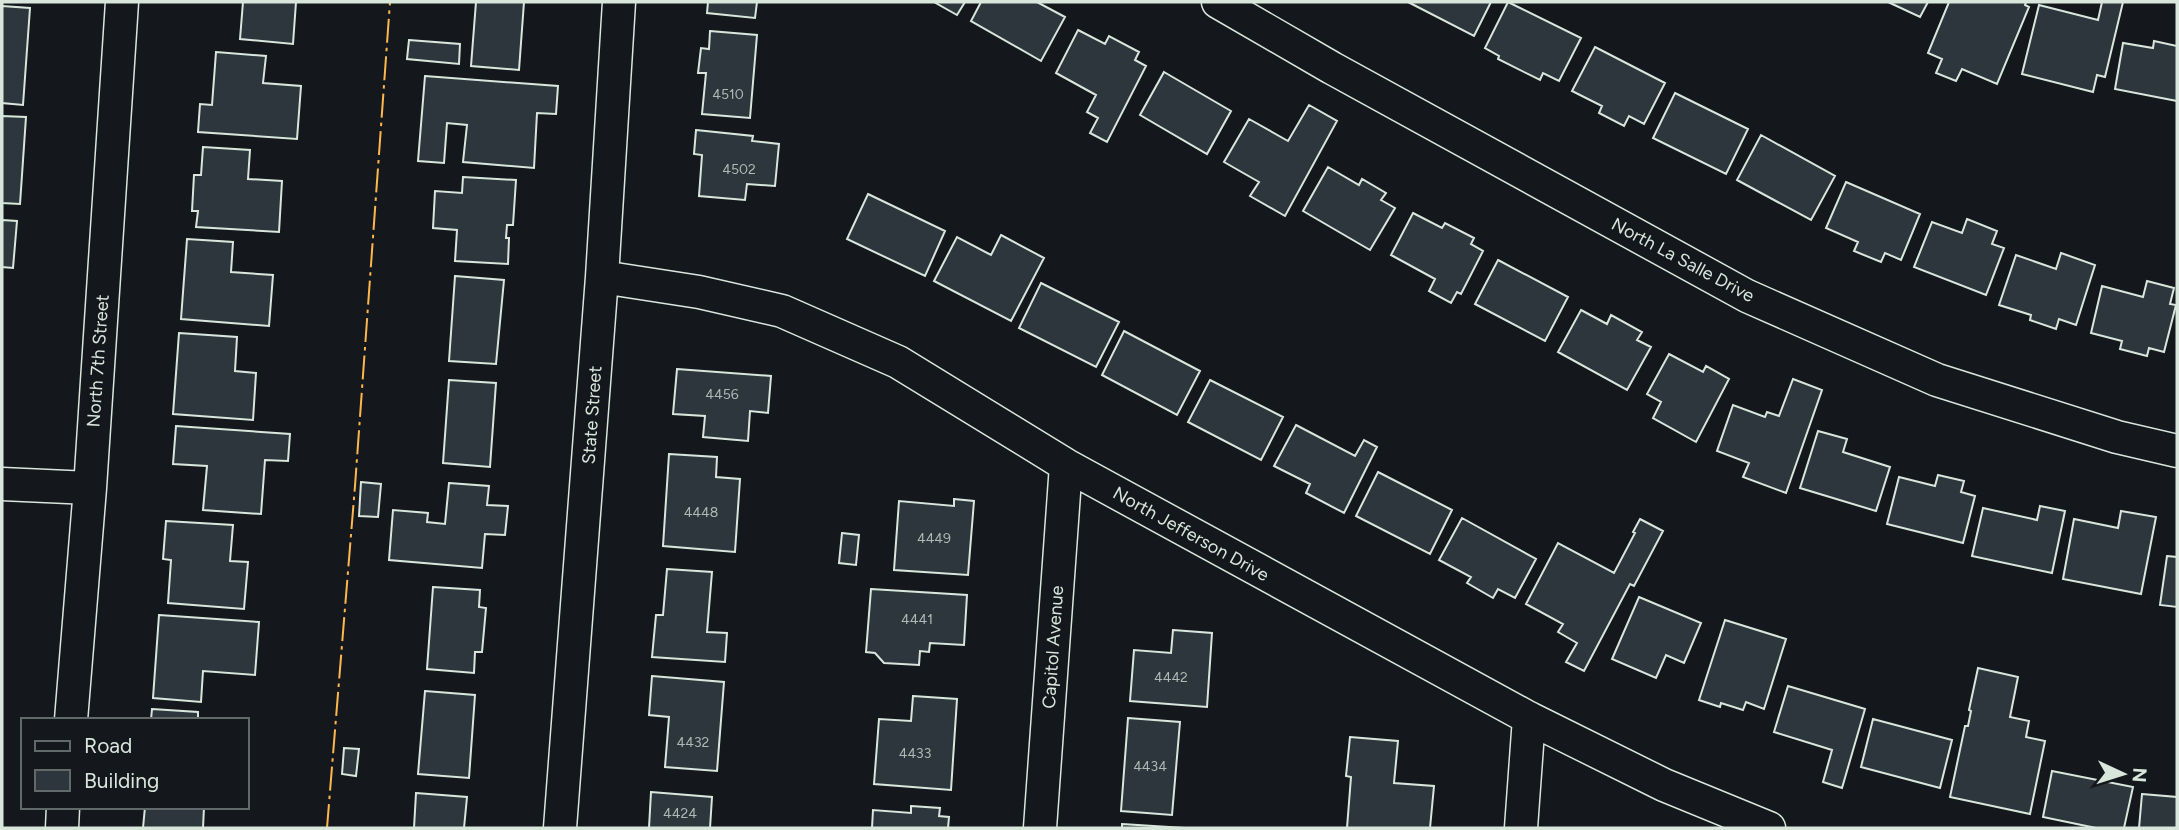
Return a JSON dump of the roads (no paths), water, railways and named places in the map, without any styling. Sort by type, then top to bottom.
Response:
[{"type":"street","name":"North 7th Street","points":[[71,718],[90,488],[122,2]]},
{"type":"street","name":"State Street","points":[[560,828],[602,277],[619,2]]},
{"type":"street","name":"North La Salle Drive","points":[[1218,2],[1332,68],[1747,296],[1937,380],[2117,437],[2177,451]]},
{"type":"street","name":"North Jefferson Drive","points":[[602,277],[699,292],[782,311],[898,362],[1066,465],[1529,718],[1664,785],[1769,828]]},
{"type":"street","name":"Capitol Avenue","points":[[1040,828],[1066,465]]},
{"type":"street","points":[[2,484],[90,488]]},
{"type":"street","points":[[1521,828],[1529,718]]},
{"type":"street","points":[[62,828],[64,809]]}]
